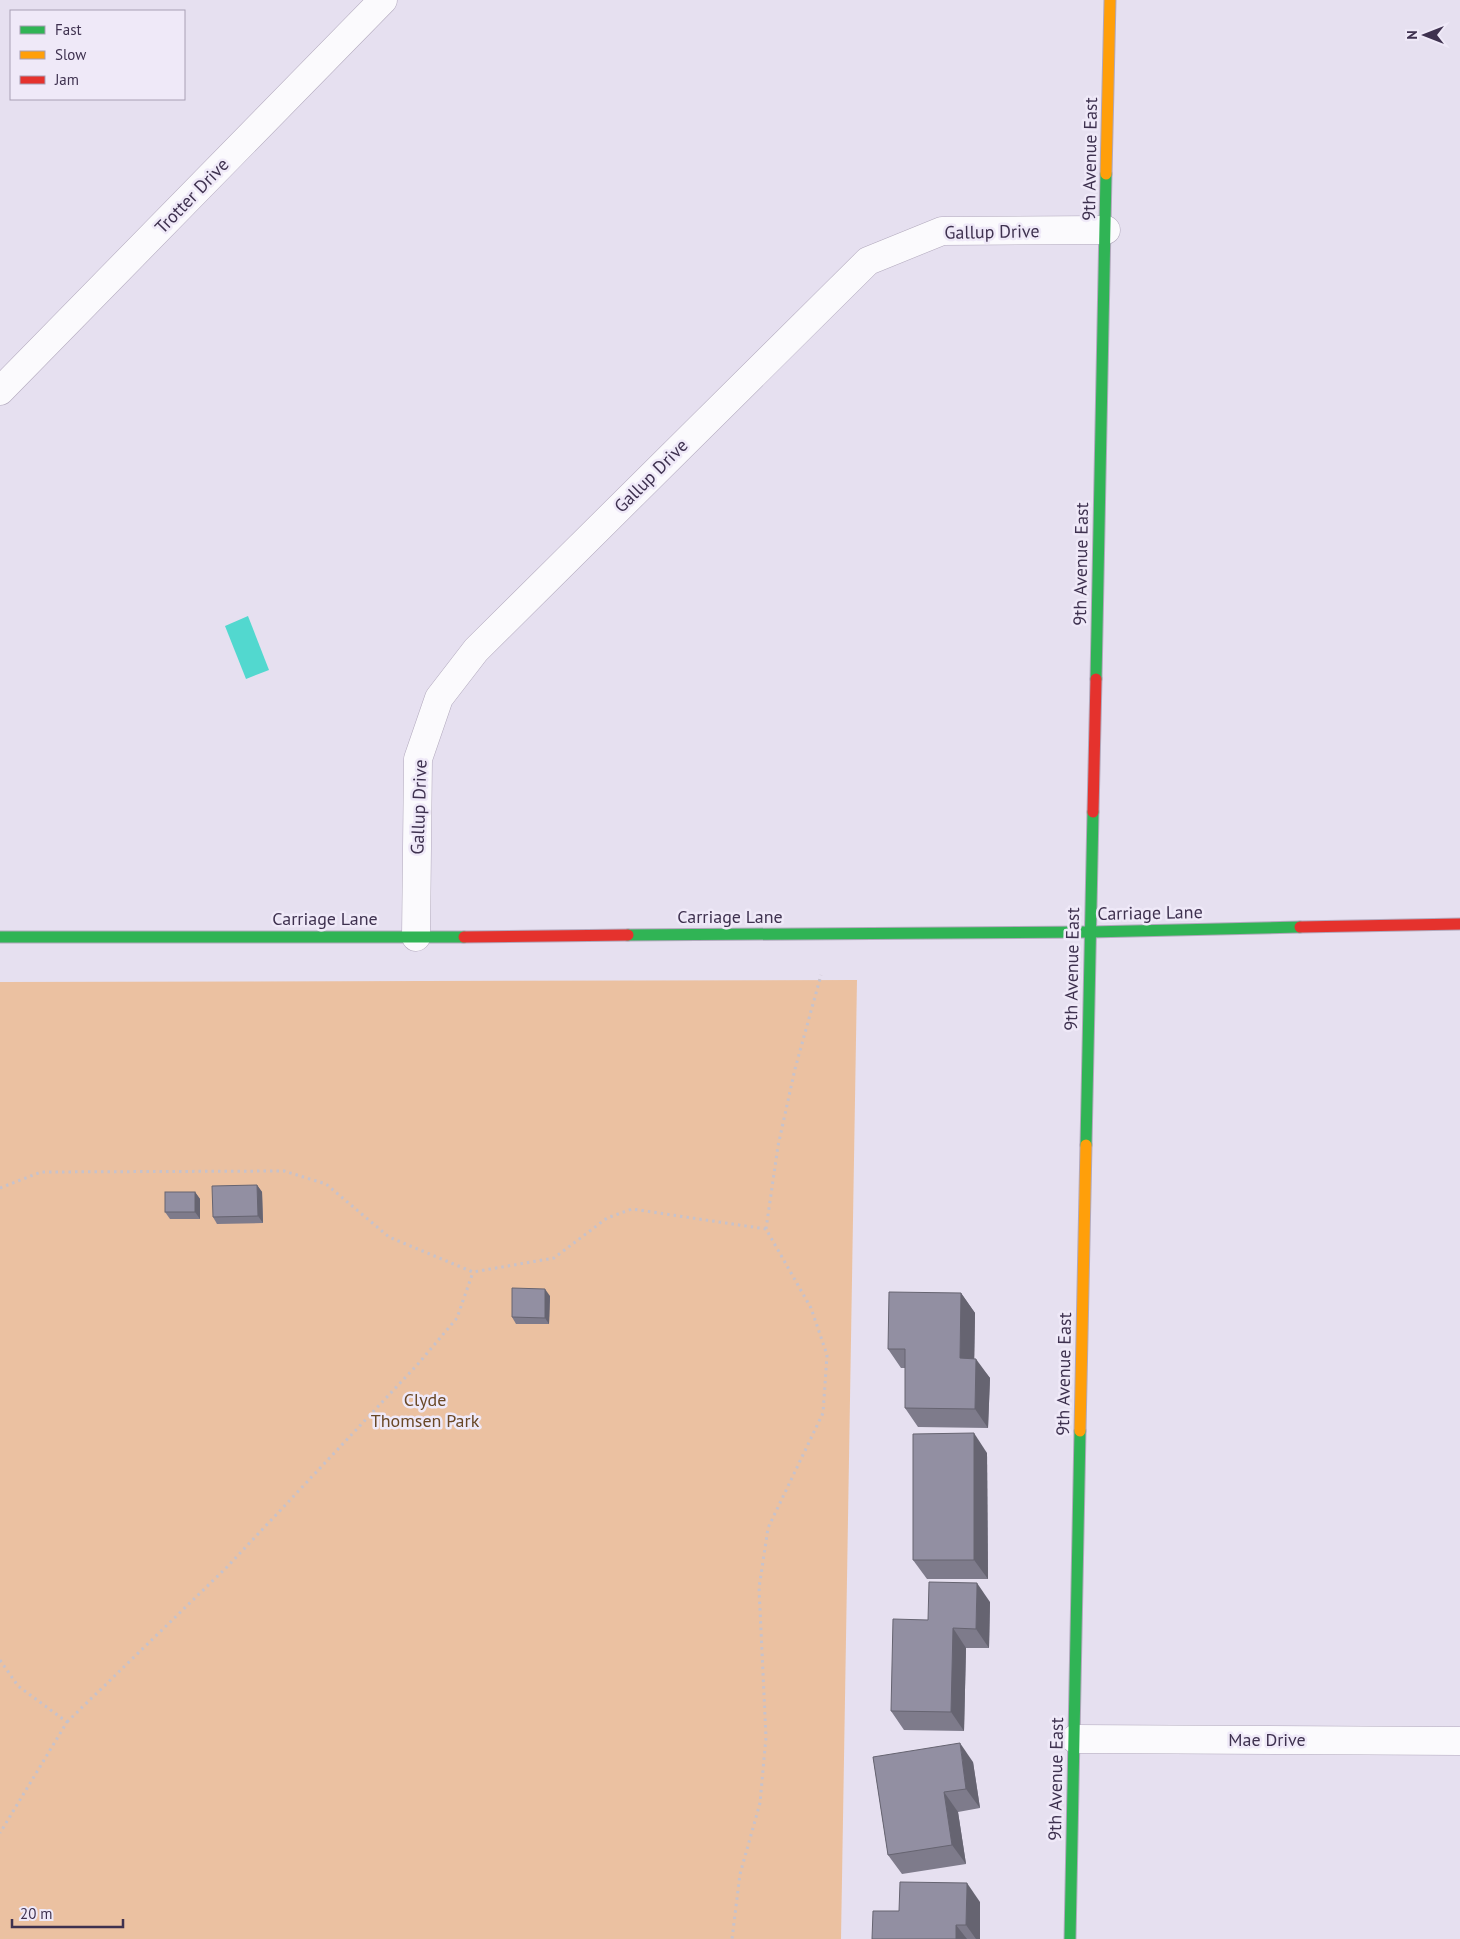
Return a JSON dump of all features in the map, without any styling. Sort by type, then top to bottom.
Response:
[{"type":"street","name":"Trotter Drive","points":[[0,391],[383,0]]},
{"type":"street","name":"9th Avenue East","points":[[1070,1939],[1110,0]]},
{"type":"street","name":"Gallup Drive","points":[[416,937],[418,759],[439,698],[476,650],[868,261],[942,231],[1106,230]]},
{"type":"street","name":"Carriage Lane","points":[[0,937],[416,937],[1090,932],[1460,924]]},
{"type":"street","name":"Mae Drive","points":[[1075,1739],[1460,1741]]},
{"type":"path","points":[[732,1939],[740,1874],[760,1803],[766,1737],[759,1588],[768,1528],[823,1414],[827,1355],[811,1308],[766,1229],[778,1146],[795,1069],[821,975]]},
{"type":"path","points":[[0,1188],[41,1172],[284,1171],[326,1184],[389,1237],[473,1272],[554,1258],[607,1218],[632,1210],[766,1229]]},
{"type":"path","points":[[0,1834],[67,1722],[227,1567],[418,1364],[457,1318],[473,1272]]},
{"type":"path","points":[[0,1660],[18,1686],[67,1722]]},
{"type":"green space","name":"Clyde Thomsen Park","points":[[857,980],[841,1939],[0,1939],[0,982]]},
{"type":"shaded area","points":[[248,616],[269,670],[246,679],[225,626]]},
{"type":"building","points":[[257,1185],[258,1216],[213,1217],[212,1186]]},
{"type":"building","points":[[165,1192],[195,1192],[195,1212],[165,1212]]},
{"type":"building","points":[[512,1288],[545,1289],[545,1318],[512,1317]]},
{"type":"building","points":[[889,1292],[961,1293],[960,1358],[976,1359],[975,1409],[905,1408],[905,1349],[888,1349]]},
{"type":"building","points":[[974,1433],[974,1560],[913,1560],[913,1434]]},
{"type":"building","points":[[929,1582],[977,1583],[976,1629],[953,1628],[951,1712],[891,1711],[893,1619],[928,1620]]},
{"type":"building","points":[[960,1743],[966,1789],[944,1792],[952,1845],[888,1855],[873,1757]]},
{"type":"building","points":[[900,1882],[967,1883],[966,1925],[956,1925],[956,1939],[872,1939],[873,1911],[899,1911]]},
{"type":"traffic: fast","points":[[1096,679],[1106,174]]},
{"type":"traffic: fast","points":[[1086,1145],[1093,812]]},
{"type":"traffic: fast","points":[[628,935],[1090,932],[1300,927]]},
{"type":"traffic: fast","points":[[0,937],[464,937]]},
{"type":"traffic: fast","points":[[1070,1939],[1080,1431]]},
{"type":"traffic: slow","points":[[1106,174],[1110,0]]},
{"type":"traffic: slow","points":[[1080,1431],[1086,1145]]},
{"type":"traffic: jam","points":[[1093,812],[1096,679]]},
{"type":"traffic: jam","points":[[1300,927],[1460,924]]},
{"type":"traffic: jam","points":[[464,937],[628,935]]}]
